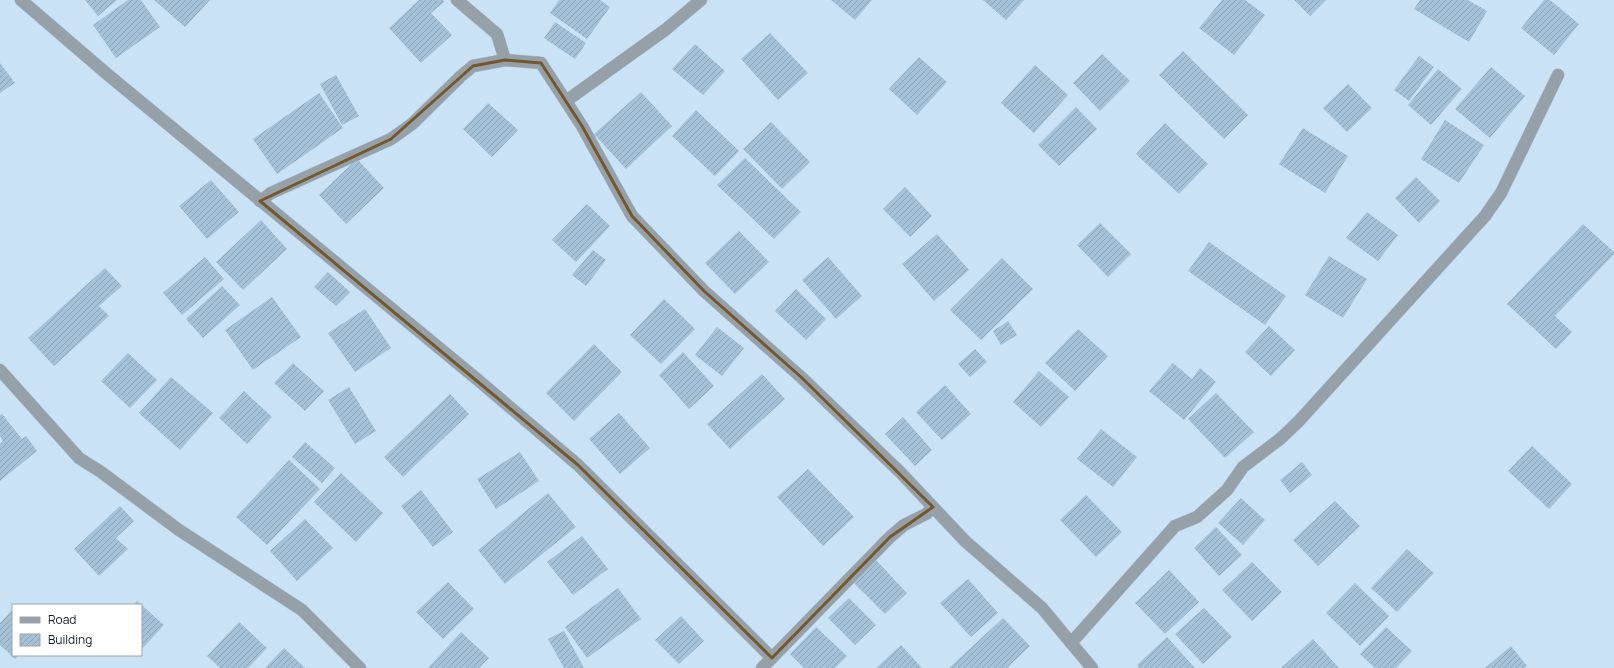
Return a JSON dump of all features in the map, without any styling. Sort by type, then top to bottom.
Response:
[{"type":"street","points":[[21,0],[107,74],[478,380],[578,465],[772,658]]},
{"type":"street","points":[[457,0],[497,34],[505,60]]},
{"type":"street","points":[[566,101],[665,30],[701,0]]},
{"type":"street","points":[[260,201],[271,193],[392,140],[412,124],[473,66],[505,60],[541,63],[582,126],[632,216],[704,290],[801,377],[901,472],[965,541],[1042,608],[1092,668]]},
{"type":"street","points":[[1071,643],[1175,526],[1197,516],[1227,490],[1243,467],[1280,439],[1298,422],[1485,216],[1500,193],[1558,75]]},
{"type":"street","points":[[0,370],[79,458],[101,472],[178,530],[302,610],[360,668]]},
{"type":"street","points":[[762,668],[890,537],[904,525],[926,514],[933,507]]},
{"type":"highlighted area","points":[[505,60],[541,63],[582,126],[632,216],[704,291],[801,377],[933,507],[890,537],[772,658],[578,465],[260,201],[391,139],[473,66]]},
{"type":"building","points":[[85,0],[117,0],[98,16]]},
{"type":"building","points":[[128,0],[141,0],[160,27],[116,58],[93,25]]},
{"type":"building","points":[[154,0],[210,0],[185,27]]},
{"type":"building","points":[[419,0],[443,0],[444,2],[431,13],[452,35],[421,63],[389,28]]},
{"type":"building","points":[[559,0],[600,0],[610,7],[587,39],[550,13]]},
{"type":"building","points":[[831,0],[872,0],[855,20]]},
{"type":"building","points":[[983,0],[1024,0],[1006,20]]},
{"type":"building","points":[[1222,0],[1245,0],[1265,15],[1234,55],[1199,28]]},
{"type":"building","points":[[1294,0],[1326,0],[1310,16]]},
{"type":"building","points":[[1420,0],[1468,0],[1487,11],[1469,42],[1414,9]]},
{"type":"building","points":[[1544,0],[1550,0],[1579,24],[1554,55],[1521,28]]},
{"type":"building","points":[[555,22],[586,43],[575,59],[544,38]]},
{"type":"building","points":[[770,33],[808,73],[778,100],[741,59]]},
{"type":"building","points":[[695,44],[725,71],[703,95],[672,69]]},
{"type":"building","points":[[1183,51],[1248,115],[1224,139],[1159,75]]},
{"type":"building","points":[[1102,54],[1130,81],[1100,111],[1073,83]]},
{"type":"building","points":[[1419,56],[1434,67],[1409,101],[1394,90]]},
{"type":"building","points":[[919,57],[947,82],[917,115],[889,89]]},
{"type":"building","points":[[0,63],[15,83],[0,93]]},
{"type":"building","points":[[1035,65],[1068,95],[1034,133],[1001,103]]},
{"type":"building","points":[[1491,67],[1525,96],[1490,138],[1455,109]]},
{"type":"building","points":[[1438,69],[1462,89],[1431,125],[1408,105]]},
{"type":"building","points":[[336,75],[359,116],[342,125],[320,84]]},
{"type":"building","points":[[1348,84],[1372,108],[1347,132],[1323,108]]},
{"type":"building","points":[[641,92],[672,126],[626,169],[594,134]]},
{"type":"building","points":[[319,93],[343,128],[277,174],[253,139]]},
{"type":"building","points":[[488,103],[518,130],[492,157],[463,129]]},
{"type":"building","points":[[1076,107],[1097,129],[1059,166],[1038,145]]},
{"type":"building","points":[[696,110],[739,151],[715,176],[672,136]]},
{"type":"building","points":[[1445,120],[1484,145],[1459,183],[1421,159]]},
{"type":"building","points":[[771,122],[810,162],[782,189],[743,149]]},
{"type":"building","points":[[1165,123],[1208,164],[1179,194],[1136,154]]},
{"type":"building","points":[[1303,128],[1348,156],[1325,193],[1279,164]]},
{"type":"building","points":[[745,158],[801,212],[774,239],[717,185]]},
{"type":"building","points":[[357,159],[384,188],[346,224],[319,195]]},
{"type":"building","points":[[1416,177],[1440,201],[1419,223],[1395,198]]},
{"type":"building","points":[[211,180],[239,212],[207,239],[179,206]]},
{"type":"building","points":[[905,187],[932,216],[910,237],[883,209]]},
{"type":"building","points":[[587,204],[610,226],[576,262],[552,240]]},
{"type":"building","points":[[1367,212],[1398,235],[1378,261],[1346,238]]},
{"type":"building","points":[[261,220],[287,249],[243,290],[216,262]]},
{"type":"building","points":[[1100,223],[1131,254],[1108,277],[1077,245]]},
{"type":"building","points":[[1583,224],[1614,252],[1614,254],[1555,316],[1572,332],[1556,349],[1507,304]]},
{"type":"building","points":[[739,231],[769,262],[735,294],[705,263]]},
{"type":"building","points":[[937,234],[969,270],[934,301],[902,264]]},
{"type":"building","points":[[1209,242],[1286,296],[1265,325],[1188,271]]},
{"type":"building","points":[[593,250],[606,260],[586,286],[572,275]]},
{"type":"building","points":[[1329,256],[1367,279],[1343,318],[1305,295]]},
{"type":"building","points":[[205,257],[224,279],[182,315],[163,293]]},
{"type":"building","points":[[828,257],[862,296],[836,319],[802,280]]},
{"type":"building","points":[[1002,258],[1033,289],[981,340],[950,310]]},
{"type":"building","points":[[105,268],[122,286],[99,306],[109,316],[54,366],[28,338]]},
{"type":"building","points":[[328,272],[350,292],[336,306],[314,287]]},
{"type":"building","points":[[222,286],[240,305],[203,338],[186,319]]},
{"type":"building","points":[[796,289],[826,319],[806,340],[775,311]]},
{"type":"building","points":[[272,297],[301,337],[253,370],[225,330]]},
{"type":"building","points":[[664,299],[695,329],[661,364],[630,335]]},
{"type":"building","points":[[365,309],[391,348],[355,372],[328,333]]},
{"type":"building","points":[[1008,321],[1017,335],[1001,345],[993,331]]},
{"type":"building","points":[[1269,326],[1295,350],[1271,376],[1245,352]]},
{"type":"building","points":[[717,327],[744,348],[722,376],[695,355]]},
{"type":"building","points":[[1078,329],[1108,356],[1075,391],[1045,363]]},
{"type":"building","points":[[594,344],[622,372],[574,421],[546,393]]},
{"type":"building","points":[[975,349],[987,362],[970,377],[958,364]]},
{"type":"building","points":[[683,352],[714,386],[689,409],[659,375]]},
{"type":"building","points":[[128,353],[157,380],[130,408],[101,381]]},
{"type":"building","points":[[293,363],[324,391],[305,411],[274,383]]},
{"type":"building","points":[[1173,363],[1192,379],[1200,368],[1216,382],[1184,420],[1149,391]]},
{"type":"building","points":[[1039,371],[1069,397],[1041,427],[1013,402]]},
{"type":"building","points":[[762,374],[785,399],[730,449],[707,424]]},
{"type":"building","points":[[171,377],[213,413],[180,450],[139,413]]},
{"type":"building","points":[[945,385],[971,414],[942,440],[916,412]]},
{"type":"building","points":[[349,387],[376,431],[355,444],[328,400]]},
{"type":"building","points":[[244,391],[272,417],[247,444],[219,418]]},
{"type":"building","points":[[1216,393],[1254,432],[1225,458],[1188,419]]},
{"type":"building","points":[[450,394],[469,414],[403,477],[384,457]]},
{"type":"building","points":[[619,413],[650,448],[620,474],[589,439]]},
{"type":"building","points":[[2,414],[22,439],[26,436],[37,451],[0,481],[0,444],[3,441],[0,436],[0,415]]},
{"type":"building","points":[[903,417],[932,450],[915,466],[885,434]]},
{"type":"building","points":[[1101,429],[1137,457],[1113,487],[1077,459]]},
{"type":"building","points":[[305,442],[335,468],[322,483],[292,457]]},
{"type":"building","points":[[1532,446],[1572,484],[1549,509],[1508,471]]},
{"type":"building","points":[[520,452],[539,481],[496,509],[477,479]]},
{"type":"building","points":[[289,460],[320,489],[267,545],[236,517]]},
{"type":"building","points":[[1302,462],[1312,475],[1290,493],[1280,480]]},
{"type":"building","points":[[808,469],[854,517],[823,546],[777,497]]},
{"type":"building","points":[[341,473],[383,513],[356,542],[314,502]]},
{"type":"building","points":[[421,490],[453,532],[433,547],[401,506]]},
{"type":"building","points":[[548,493],[576,527],[505,584],[478,550]]},
{"type":"building","points":[[1086,495],[1122,532],[1096,557],[1060,520]]},
{"type":"building","points":[[1241,498],[1265,520],[1243,545],[1218,523]]},
{"type":"building","points":[[1335,501],[1360,526],[1318,566],[1293,540]]},
{"type":"building","points":[[120,506],[134,521],[116,538],[128,549],[99,576],[74,549]]},
{"type":"building","points":[[305,519],[333,548],[297,581],[270,551]]},
{"type":"building","points":[[1216,527],[1242,555],[1219,576],[1194,548]]},
{"type":"building","points":[[582,536],[608,569],[573,595],[547,562]]},
{"type":"building","points":[[1407,549],[1434,573],[1397,612],[1371,588]]},
{"type":"building","points":[[874,558],[907,593],[885,614],[851,580]]},
{"type":"building","points":[[1252,562],[1282,592],[1252,621],[1222,590]]},
{"type":"building","points":[[1169,570],[1199,602],[1165,634],[1135,603]]},
{"type":"building","points":[[968,579],[998,613],[971,637],[940,603]]},
{"type":"building","points":[[448,582],[474,609],[443,639],[416,612]]},
{"type":"building","points":[[1355,583],[1389,616],[1360,646],[1326,613]]},
{"type":"building","points":[[618,588],[641,619],[587,658],[565,627]]},
{"type":"building","points":[[849,598],[876,625],[855,645],[828,618]]},
{"type":"building","points":[[142,605],[164,625],[142,649]]},
{"type":"building","points":[[1204,608],[1232,637],[1203,664],[1175,634]]},
{"type":"building","points":[[12,610],[12,656],[18,656],[15,659],[0,645],[0,623]]},
{"type":"building","points":[[681,616],[704,641],[679,664],[655,640]]},
{"type":"building","points":[[1003,618],[1030,646],[1007,668],[949,668]]},
{"type":"building","points":[[239,622],[267,648],[248,668],[220,668],[207,656]]},
{"type":"building","points":[[816,627],[847,656],[835,668],[804,668],[790,654]]},
{"type":"building","points":[[1386,627],[1412,651],[1396,668],[1375,668],[1360,654]]},
{"type":"building","points":[[564,631],[584,668],[564,668],[548,639]]},
{"type":"building","points":[[461,632],[489,658],[479,668],[428,668]]},
{"type":"building","points":[[1167,637],[1195,668],[1139,668],[1137,665]]},
{"type":"building","points":[[1313,639],[1339,668],[1281,668]]},
{"type":"building","points":[[901,645],[922,668],[876,668]]},
{"type":"building","points":[[1511,646],[1527,666],[1524,668],[1485,668]]},
{"type":"building","points":[[284,648],[305,668],[265,668]]}]
